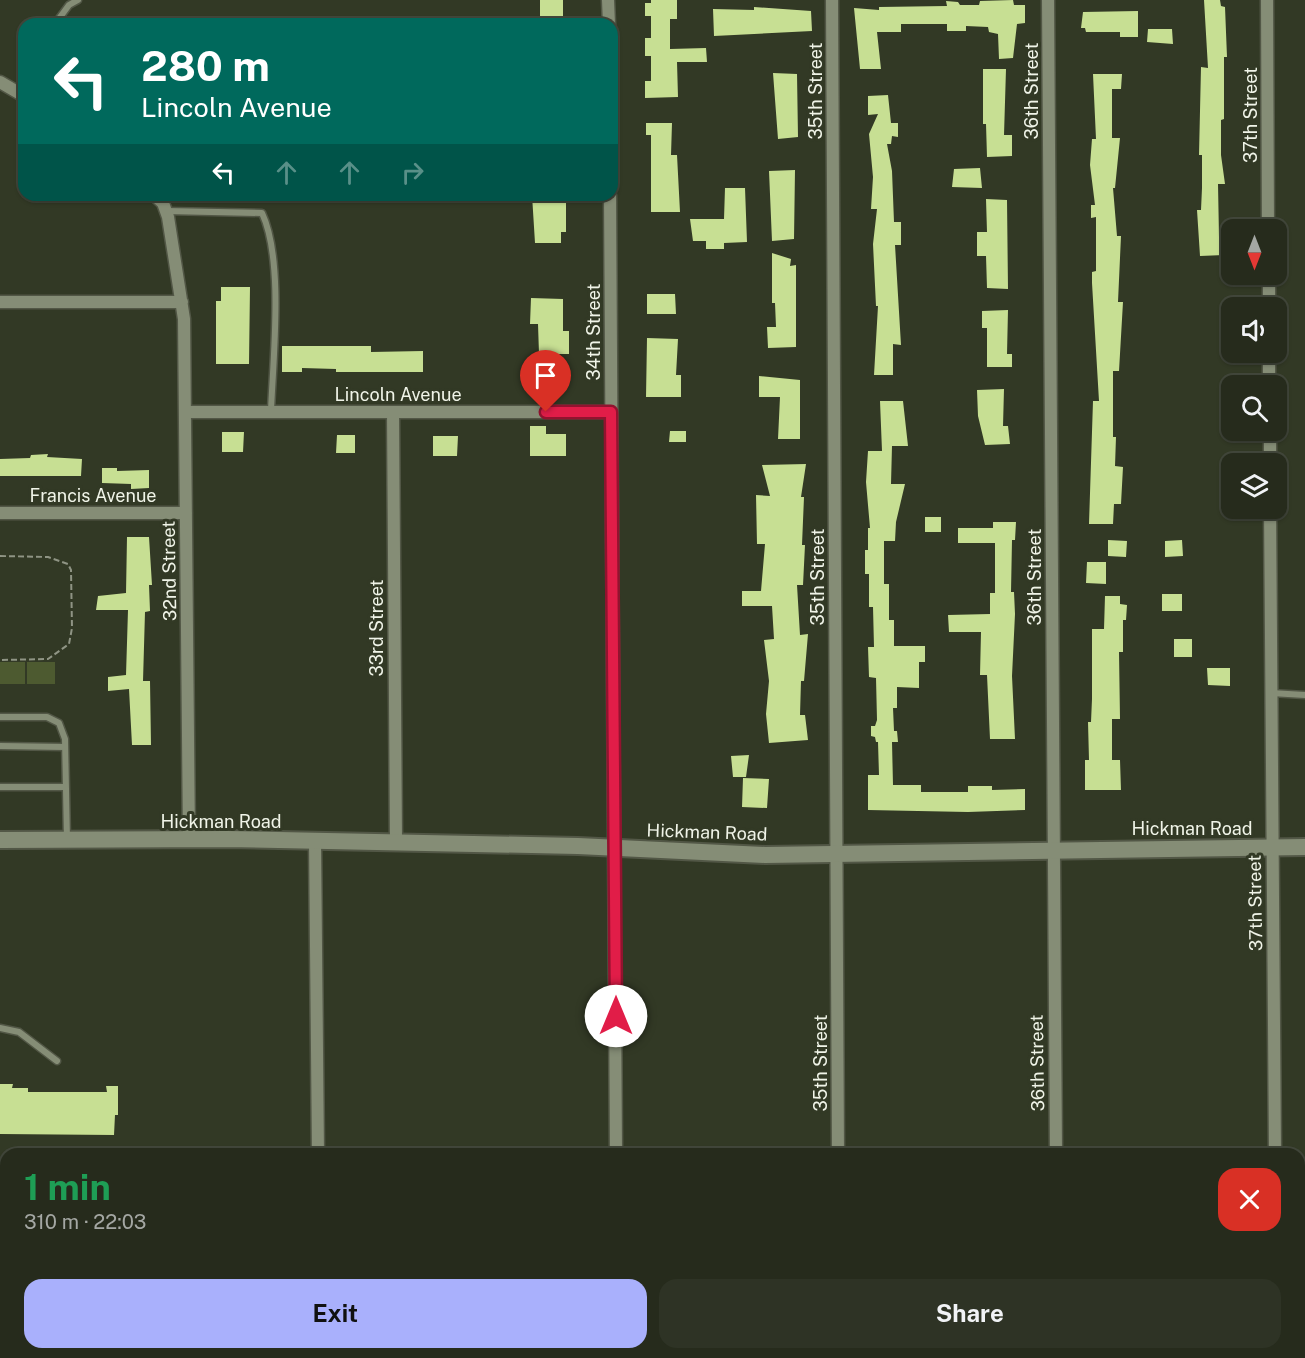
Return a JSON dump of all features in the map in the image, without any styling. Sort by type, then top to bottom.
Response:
[{"type":"main road","name":"Hickman Road","points":[[0,840],[315,841],[615,848],[765,855],[1305,847]]},
{"type":"street","points":[[608,0],[609,18]]},
{"type":"street","name":"35th Street","points":[[832,0],[838,1148]]},
{"type":"street","name":"36th Street","points":[[1048,0],[1056,1148]]},
{"type":"street","name":"37th Street","points":[[1267,0],[1268,219]]},
{"type":"street","points":[[0,81],[18,92]]},
{"type":"street","points":[[161,201],[165,211]]},
{"type":"street","name":"34th Street","points":[[610,201],[616,1148]]},
{"type":"street","name":"32nd Street","points":[[165,211],[184,319],[189,840]]},
{"type":"street","points":[[0,302],[182,302]]},
{"type":"street","name":"Lincoln Avenue","points":[[185,412],[611,412]]},
{"type":"street","name":"33rd Street","points":[[393,412],[396,843]]},
{"type":"street","name":"Francis Avenue","points":[[0,513],[186,513]]},
{"type":"street","name":"37th Street","points":[[1270,519],[1275,1148]]},
{"type":"street","points":[[315,841],[318,1148]]},
{"type":"lane","points":[[59,18],[69,5],[78,0]]},
{"type":"lane","points":[[165,211],[262,213],[267,224],[272,265],[271,412]]},
{"type":"lane","points":[[1271,693],[1305,695]]},
{"type":"lane","points":[[0,717],[47,717],[59,723],[65,747],[68,840]]},
{"type":"lane","points":[[0,746],[65,747]]},
{"type":"lane","points":[[0,787],[66,787]]},
{"type":"lane","points":[[0,1028],[19,1032],[57,1061]]},
{"type":"path","points":[[0,556],[48,557],[68,564],[71,570],[72,628],[69,644],[48,659],[0,660]]},
{"type":"green space","points":[[0,662],[25,662],[25,684],[0,684]]},
{"type":"green space","points":[[27,662],[55,662],[55,684],[27,684]]},
{"type":"building","points":[[540,0],[563,0],[563,16],[540,16]]},
{"type":"building","points":[[651,0],[677,0],[677,19],[670,19],[670,49],[706,48],[707,62],[677,62],[678,97],[645,98],[645,81],[651,81],[651,56],[645,56],[645,38],[651,38],[651,16],[645,16],[645,3],[651,3]]},
{"type":"building","points":[[1013,0],[1014,5],[1025,5],[1025,23],[1017,24],[1013,58],[999,59],[998,34],[989,32],[988,27],[966,26],[966,31],[947,31],[947,24],[901,24],[901,32],[877,32],[881,69],[860,69],[854,8],[879,10],[879,7],[947,6],[946,1],[958,2],[960,5],[979,5],[980,1]]},
{"type":"building","points":[[1204,0],[1220,0],[1221,6],[1225,7],[1227,57],[1224,57],[1224,119],[1221,120],[1221,155],[1225,184],[1218,184],[1221,255],[1200,256],[1197,210],[1201,210],[1202,188],[1202,155],[1199,155],[1201,67],[1208,68]]},
{"type":"building","points":[[754,7],[811,11],[812,31],[714,36],[713,9],[754,10]]},
{"type":"building","points":[[1138,11],[1138,37],[1120,37],[1120,32],[1086,32],[1085,28],[1081,28],[1083,12]]},
{"type":"building","points":[[1148,29],[1172,29],[1173,44],[1147,42]]},
{"type":"building","points":[[983,69],[1006,69],[1004,135],[1012,135],[1012,156],[987,157],[986,124],[983,124]]},
{"type":"building","points":[[773,73],[797,74],[798,137],[778,139]]},
{"type":"building","points":[[1093,74],[1122,74],[1121,89],[1112,89],[1112,138],[1120,138],[1115,188],[1113,188],[1117,236],[1121,236],[1118,302],[1123,302],[1119,371],[1113,371],[1113,437],[1116,437],[1115,466],[1123,467],[1121,504],[1114,504],[1113,524],[1089,524],[1093,401],[1099,401],[1092,283],[1092,272],[1096,271],[1096,217],[1091,218],[1091,205],[1095,205],[1090,165],[1092,139],[1096,139]]},
{"type":"building","points":[[888,95],[891,123],[898,123],[898,137],[892,136],[891,144],[887,144],[892,171],[894,222],[901,222],[901,245],[895,245],[901,345],[893,344],[893,375],[874,375],[878,306],[876,306],[873,244],[877,209],[871,209],[873,177],[869,134],[878,114],[868,115],[868,96]]},
{"type":"building","points":[[646,123],[672,123],[671,155],[677,155],[680,212],[651,212],[651,135],[646,135]]},
{"type":"building","points":[[980,168],[982,188],[952,187],[954,169]]},
{"type":"building","points":[[795,170],[794,239],[772,241],[769,171]]},
{"type":"building","points":[[725,188],[745,188],[747,242],[724,243],[724,249],[706,249],[706,241],[693,241],[690,219],[724,219]]},
{"type":"building","points":[[986,199],[1007,200],[1008,289],[987,288],[986,256],[977,256],[977,232],[987,232]]},
{"type":"building","points":[[532,201],[566,201],[566,232],[561,232],[561,243],[535,243]]},
{"type":"building","points":[[772,253],[791,259],[790,266],[796,265],[796,347],[768,348],[767,327],[776,327],[775,303],[772,303]]},
{"type":"building","points":[[221,287],[250,287],[249,364],[216,364],[216,301],[221,301]]},
{"type":"building","points":[[647,294],[675,294],[676,314],[647,314]]},
{"type":"building","points":[[531,298],[563,299],[563,331],[569,331],[569,354],[539,354],[538,324],[530,324]]},
{"type":"building","points":[[1008,310],[1007,354],[1012,354],[1012,367],[987,367],[987,328],[982,328],[982,311]]},
{"type":"building","points":[[647,338],[678,339],[676,375],[681,375],[681,397],[646,397]]},
{"type":"building","points":[[282,346],[371,346],[371,352],[423,351],[423,372],[336,372],[336,369],[302,368],[302,372],[282,372]]},
{"type":"building","points":[[759,376],[800,380],[800,439],[778,439],[780,397],[759,397]]},
{"type":"building","points":[[538,379],[555,379],[554,400],[537,399]]},
{"type":"building","points":[[1004,389],[1003,426],[1008,426],[1010,444],[985,445],[978,416],[977,390]]},
{"type":"building","points":[[880,401],[903,401],[908,446],[892,446],[891,484],[905,484],[896,522],[895,541],[884,541],[884,584],[889,584],[889,620],[894,620],[894,646],[925,646],[925,662],[919,662],[919,688],[897,687],[897,708],[893,708],[894,731],[897,731],[898,742],[892,742],[893,785],[921,785],[921,792],[968,792],[968,786],[992,786],[992,790],[1025,789],[1025,810],[968,812],[868,810],[868,775],[879,775],[878,742],[875,737],[871,736],[871,726],[875,726],[877,720],[876,678],[869,677],[868,647],[874,647],[873,607],[869,607],[869,574],[865,574],[865,550],[868,550],[868,528],[870,528],[866,482],[868,451],[882,451]]},
{"type":"building","points":[[530,426],[546,426],[546,434],[566,434],[566,456],[530,456]]},
{"type":"building","points":[[670,431],[686,431],[686,442],[669,442]]},
{"type":"building","points":[[222,432],[244,432],[243,452],[222,452]]},
{"type":"building","points":[[337,435],[355,435],[355,453],[336,453]]},
{"type":"building","points":[[433,436],[458,436],[457,456],[433,456]]},
{"type":"building","points":[[48,454],[47,457],[82,459],[81,476],[0,476],[0,459],[30,458],[31,455]]},
{"type":"building","points":[[806,464],[801,497],[804,497],[803,585],[797,585],[800,635],[808,634],[804,681],[801,681],[800,715],[805,715],[808,740],[769,743],[766,714],[769,681],[764,640],[774,639],[772,606],[742,606],[742,591],[761,591],[765,544],[757,544],[756,495],[770,496],[762,465]]},
{"type":"building","points":[[102,468],[117,468],[117,471],[149,470],[149,488],[131,489],[131,484],[102,483]]},
{"type":"building","points":[[925,517],[941,517],[941,532],[925,532]]},
{"type":"building","points":[[993,522],[1016,522],[1015,540],[1012,540],[1011,592],[1014,592],[1015,614],[1012,676],[1015,739],[990,739],[987,675],[980,675],[981,632],[949,632],[948,615],[990,614],[990,593],[995,593],[995,543],[958,543],[958,528],[993,528]]},
{"type":"building","points":[[127,537],[149,537],[152,585],[149,585],[150,611],[145,612],[143,681],[150,681],[151,745],[132,745],[129,689],[108,691],[108,677],[126,675],[128,610],[96,610],[98,596],[126,593]]},
{"type":"building","points":[[1108,540],[1127,541],[1126,557],[1108,556]]},
{"type":"building","points":[[1182,540],[1183,556],[1165,557],[1165,541]]},
{"type":"building","points":[[1087,562],[1106,562],[1106,584],[1086,583]]},
{"type":"building","points":[[1162,594],[1182,594],[1182,611],[1162,611]]},
{"type":"building","points":[[1105,596],[1120,596],[1120,604],[1127,605],[1126,620],[1123,620],[1123,652],[1119,652],[1120,719],[1112,719],[1112,760],[1120,760],[1121,790],[1085,790],[1085,760],[1089,760],[1088,722],[1091,722],[1092,699],[1092,629],[1104,629]]},
{"type":"building","points":[[1174,639],[1192,639],[1192,657],[1174,657]]},
{"type":"building","points":[[1207,668],[1230,668],[1230,686],[1208,685]]},
{"type":"building","points":[[749,755],[746,777],[733,777],[731,756]]},
{"type":"building","points":[[743,778],[769,779],[767,808],[742,807]]},
{"type":"building","points":[[0,1084],[13,1084],[12,1088],[28,1088],[28,1092],[107,1092],[106,1086],[118,1086],[118,1115],[115,1115],[114,1135],[0,1134]]},
{"type":"route","points":[[546,412],[611,412],[616,1016]]}]
